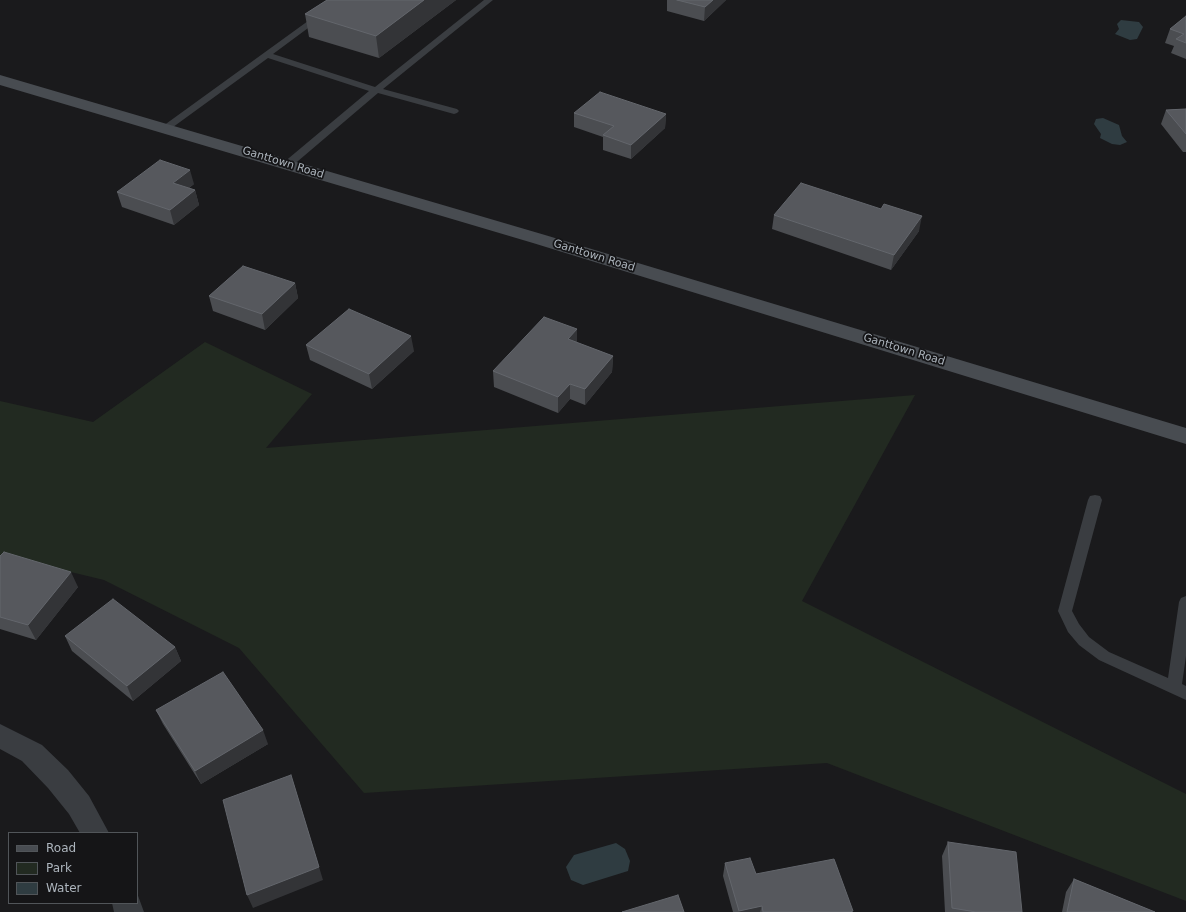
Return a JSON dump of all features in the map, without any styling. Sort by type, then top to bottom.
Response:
[{"type":"street","name":"Ganttown Road","points":[[0,80],[539,239],[1186,436]]},
{"type":"street","points":[[0,736],[32,753],[58,778],[79,805],[94,832]]},
{"type":"lane","points":[[166,128],[342,0]]},
{"type":"lane","points":[[287,165],[376,90],[489,0]]},
{"type":"lane","points":[[268,55],[376,90],[454,111]]},
{"type":"lane","points":[[1096,500],[1065,611],[1073,628],[1084,641],[1104,656],[1180,690],[1186,602]]},
{"type":"green space","points":[[205,342],[312,394],[266,448],[915,395],[802,601],[1186,794],[1186,901],[827,763],[364,793],[239,648],[104,580],[0,555],[0,401],[93,422]]},
{"type":"water","points":[[1121,20],[1139,22],[1143,27],[1137,39],[1130,40],[1115,34],[1119,29],[1117,24]]},
{"type":"water","points":[[1103,118],[1119,125],[1122,136],[1127,142],[1120,145],[1112,144],[1100,138],[1101,134],[1094,124],[1096,119]]},
{"type":"water","points":[[616,843],[625,849],[630,861],[628,871],[583,885],[571,880],[566,867],[574,855]]},
{"type":"building","points":[[327,0],[424,0],[376,36],[305,14]]},
{"type":"building","points":[[677,0],[713,0],[705,7]]},
{"type":"building","points":[[1186,16],[1186,43],[1176,39],[1184,34],[1170,29]]},
{"type":"building","points":[[600,92],[666,114],[631,145],[603,135],[614,126],[574,113]]},
{"type":"building","points":[[1186,109],[1186,134],[1166,110]]},
{"type":"building","points":[[160,160],[190,170],[173,183],[195,190],[170,210],[117,192]]},
{"type":"building","points":[[801,183],[881,209],[884,204],[922,216],[894,255],[774,215]]},
{"type":"building","points":[[243,266],[295,283],[262,314],[209,296]]},
{"type":"building","points":[[349,309],[411,336],[369,374],[306,345]]},
{"type":"building","points":[[544,317],[577,329],[568,339],[613,356],[585,389],[570,384],[558,397],[493,371]]},
{"type":"building","points":[[4,552],[71,572],[28,625],[0,617],[0,556]]},
{"type":"building","points":[[113,599],[175,647],[127,686],[65,636]]},
{"type":"building","points":[[223,672],[263,730],[195,771],[156,710]]},
{"type":"building","points":[[291,775],[319,867],[247,895],[223,800]]},
{"type":"building","points":[[948,842],[1016,852],[1022,912],[976,912],[952,908]]},
{"type":"building","points":[[750,858],[756,874],[834,859],[853,911],[763,912],[762,906],[739,911],[725,863]]},
{"type":"building","points":[[1074,879],[1155,912],[1067,912]]},
{"type":"building","points":[[678,895],[684,912],[622,912]]}]
